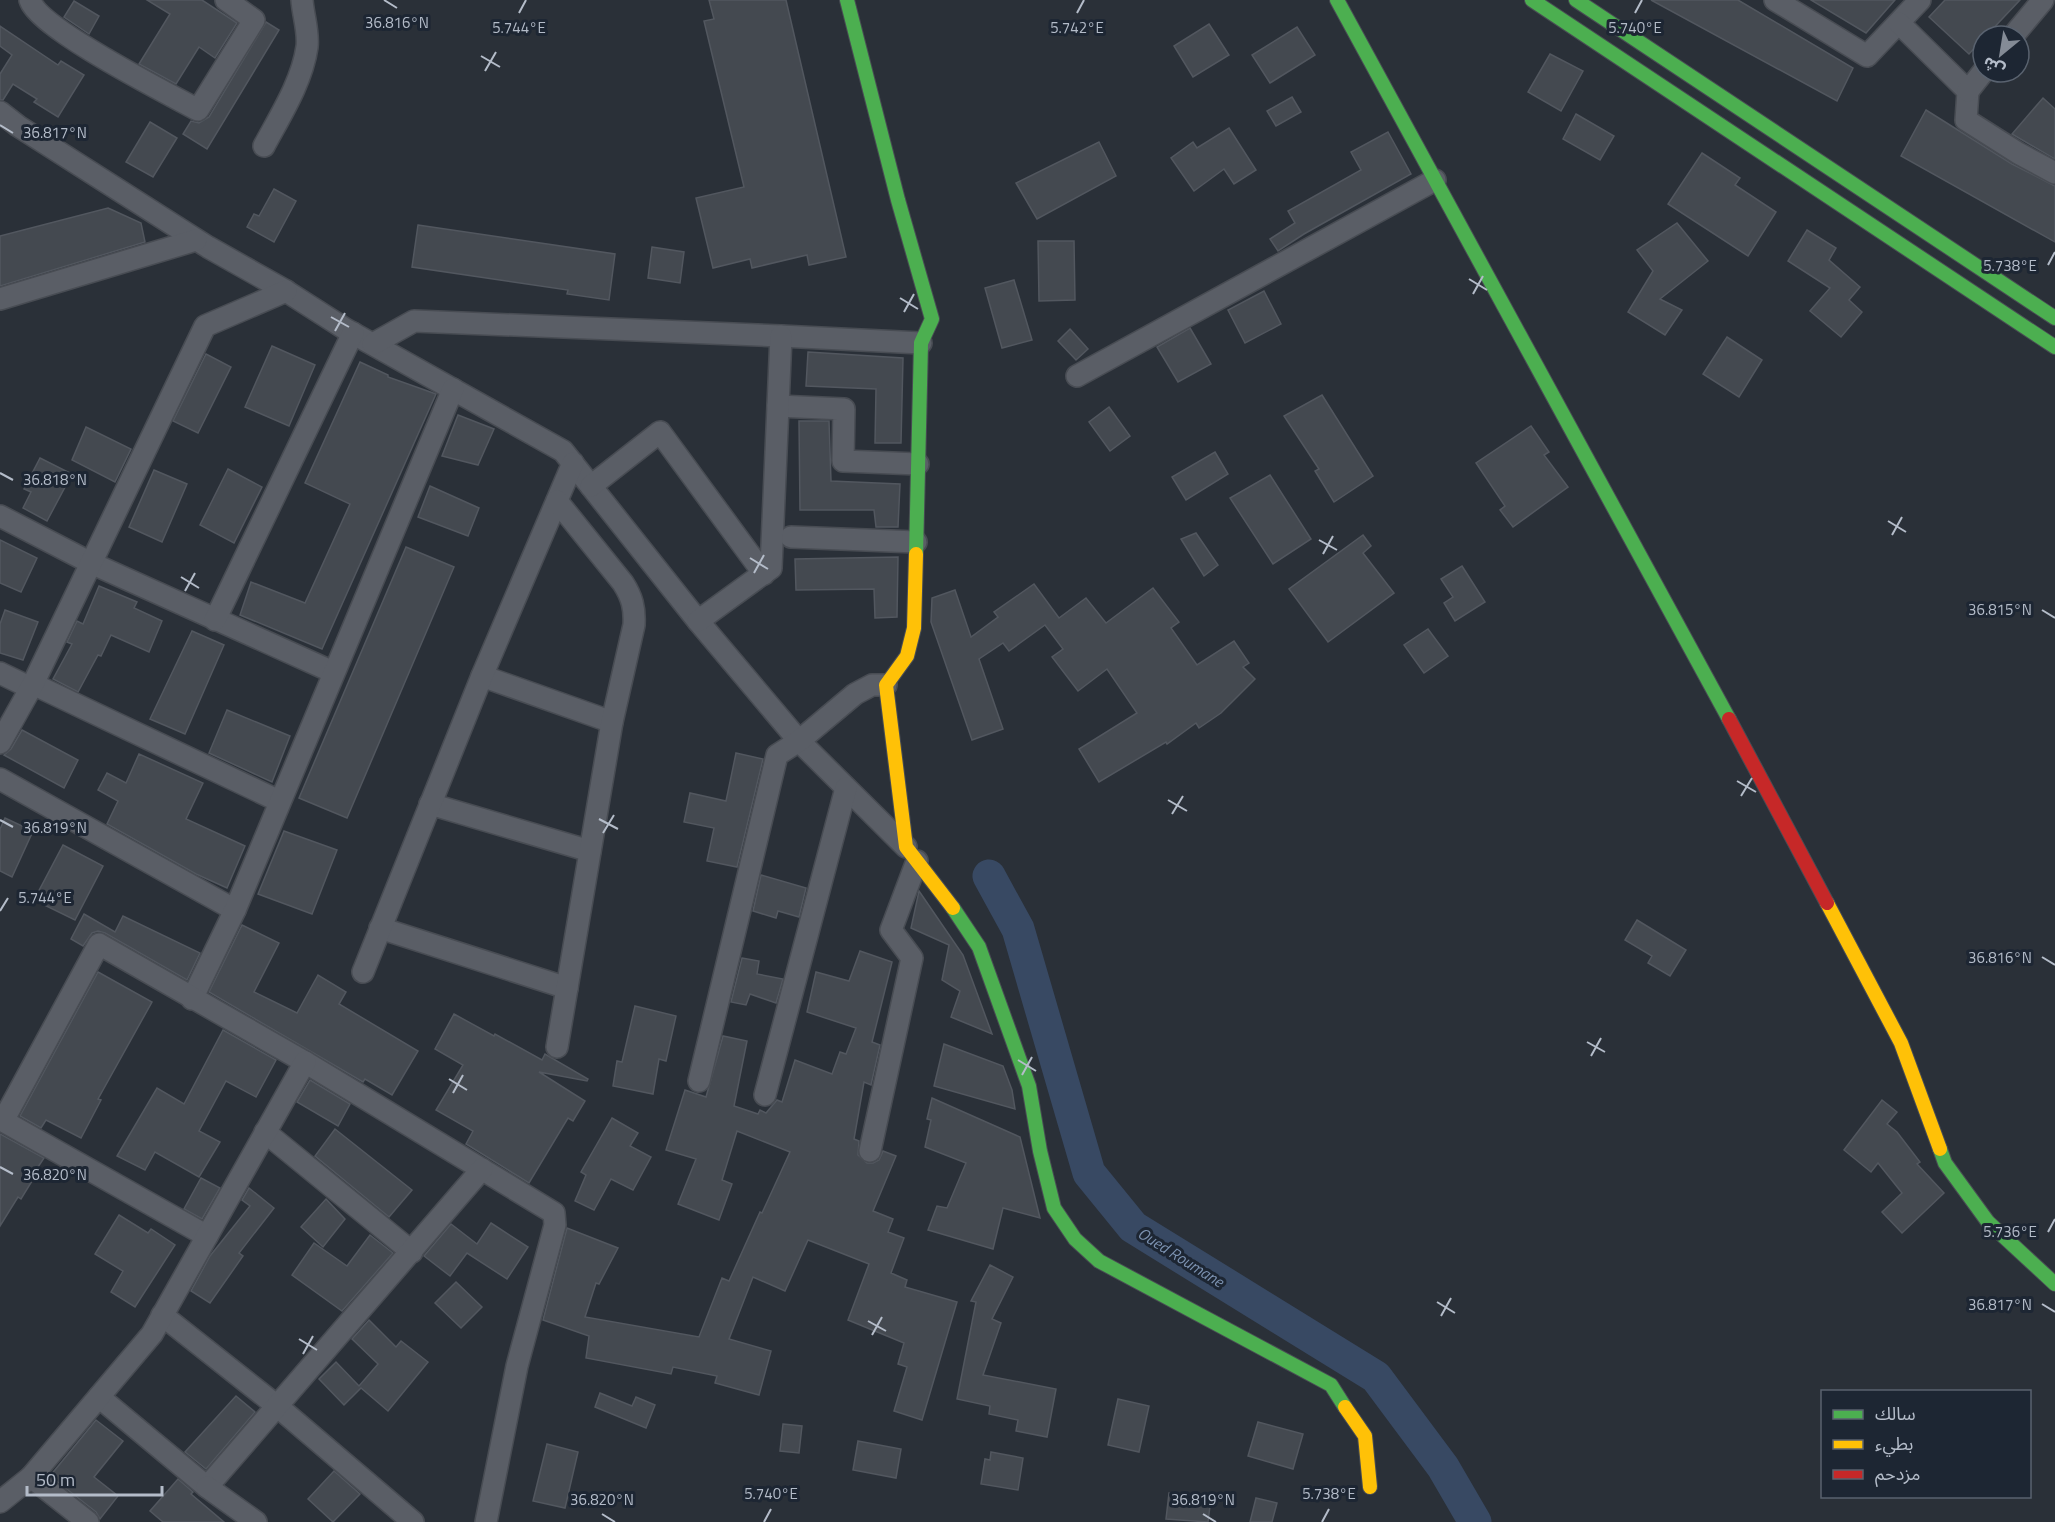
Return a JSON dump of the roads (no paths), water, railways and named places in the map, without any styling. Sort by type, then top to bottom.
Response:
[{"type":"street","points":[[30,0],[32,7],[66,35],[198,111],[254,20],[226,0]]},
{"type":"street","points":[[264,146],[290,97],[302,67],[307,45],[302,0]]},
{"type":"street","points":[[847,0],[898,200],[932,319],[921,343],[914,628],[907,656],[886,685],[911,854],[891,930],[912,958],[870,1151]]},
{"type":"street","points":[[1337,0],[1693,650],[1901,1043],[1945,1162],[1988,1222],[2055,1284]]},
{"type":"street","points":[[1532,0],[2055,347]]},
{"type":"street","points":[[1576,0],[2055,318]]},
{"type":"street","points":[[1775,0],[1802,7],[1867,56],[1920,0]]},
{"type":"street","points":[[2023,24],[2043,0]]},
{"type":"street","points":[[1899,22],[1968,91]]},
{"type":"street","points":[[1974,84],[1968,91],[1966,120],[2018,153],[2055,172]]},
{"type":"street","points":[[0,112],[18,126],[196,240],[286,291],[353,333],[563,451],[698,621],[799,741],[911,854],[942,892],[979,947],[1029,1086],[1040,1151],[1054,1208],[1075,1239],[1099,1261],[1331,1385],[1365,1436],[1370,1487]]},
{"type":"street","points":[[1077,376],[1435,180]]},
{"type":"street","points":[[0,299],[196,240]]},
{"type":"street","points":[[0,743],[32,686],[205,326],[286,291]]},
{"type":"street","points":[[373,344],[414,321],[921,343]]},
{"type":"street","points":[[215,620],[353,333]]},
{"type":"street","points":[[698,621],[771,568],[781,336]]},
{"type":"street","points":[[192,999],[235,910],[453,389]]},
{"type":"street","points":[[778,406],[844,409],[843,461],[918,464]]},
{"type":"street","points":[[591,486],[660,432],[764,574]]},
{"type":"street","points":[[363,972],[482,676],[573,464]]},
{"type":"street","points":[[557,501],[623,583],[632,597],[635,612],[634,626],[612,722],[557,1047]]},
{"type":"street","points":[[0,516],[91,562],[333,672]]},
{"type":"street","points":[[791,537],[916,542]]},
{"type":"street","points":[[0,673],[279,801]]},
{"type":"street","points":[[482,676],[612,722]]},
{"type":"street","points":[[699,1081],[777,755],[799,741],[855,694],[872,685],[886,685]]},
{"type":"street","points":[[0,779],[235,910]]},
{"type":"street","points":[[765,1095],[846,788]]},
{"type":"street","points":[[430,804],[590,851]]},
{"type":"street","points":[[381,928],[567,988]]},
{"type":"street","points":[[207,1236],[3,1121],[99,944],[305,1062],[554,1213],[556,1218],[517,1366],[486,1522]]},
{"type":"street","points":[[0,1502],[31,1477],[152,1334],[305,1062]]},
{"type":"street","points":[[265,1132],[412,1252]]},
{"type":"street","points":[[207,1487],[482,1169]]},
{"type":"street","points":[[162,1316],[277,1406],[413,1522]]},
{"type":"street","points":[[99,1397],[207,1487],[256,1522]]},
{"type":"street","points":[[31,1477],[88,1522]]},
{"type":"waterway","name":"Oued Roumane","points":[[989,876],[1018,929],[1089,1173],[1133,1227],[1376,1377],[1443,1467],[1475,1522]]}]
